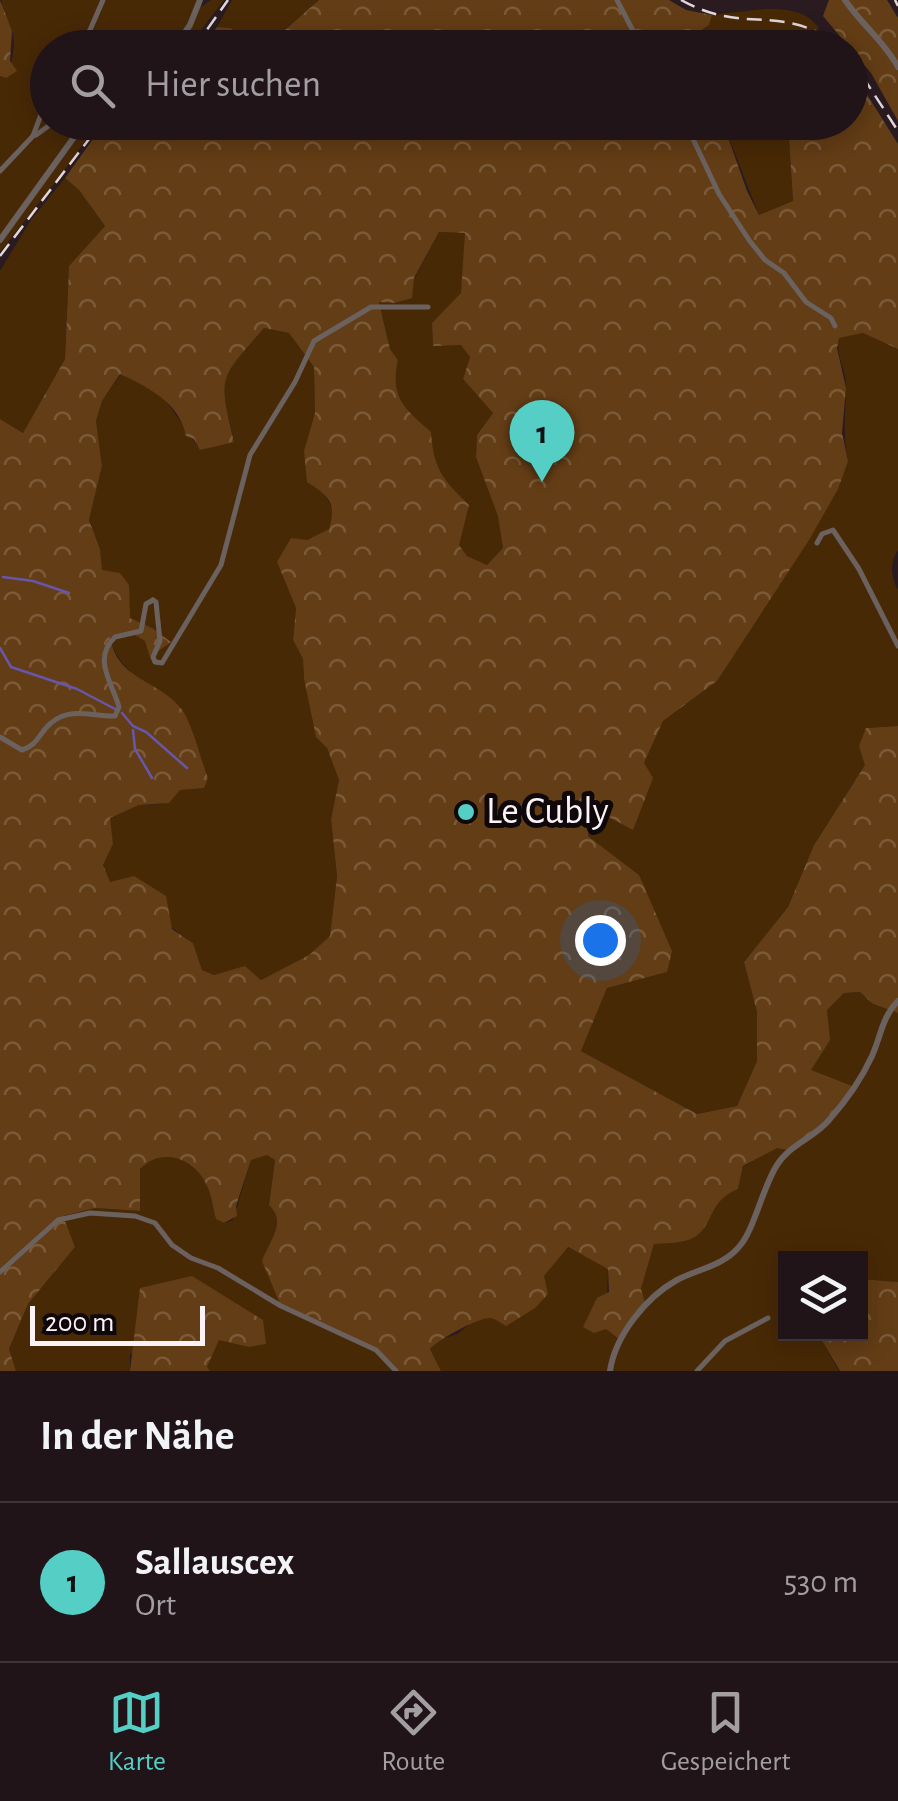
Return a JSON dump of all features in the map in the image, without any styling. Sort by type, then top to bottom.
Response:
[{"type":"street","points":[[90,30],[103,0]]},
{"type":"street","points":[[187,30],[200,0]]},
{"type":"street","points":[[617,0],[633,30]]},
{"type":"street","points":[[845,0],[864,26],[884,44],[898,67]]},
{"type":"street","points":[[0,171],[30,139]]},
{"type":"street","points":[[0,240],[72,140]]},
{"type":"street","points":[[693,140],[711,180],[748,240],[834,326]]},
{"type":"street","points":[[0,737],[22,750],[38,741],[55,720],[82,712],[110,717],[118,714],[119,706],[104,665],[108,645],[115,637],[141,631],[146,604],[153,600],[160,642],[153,658],[158,664],[167,659],[221,565],[253,449],[295,382],[314,341],[371,307],[428,306]]},
{"type":"street","points":[[817,543],[826,530],[833,530],[860,569],[898,646]]},
{"type":"street","points":[[610,1371],[620,1340],[661,1292],[719,1263],[742,1244],[778,1162],[836,1112],[866,1067],[884,1019],[898,1000]]},
{"type":"street","points":[[0,1272],[58,1220],[90,1213],[135,1216],[155,1223],[172,1245],[191,1258],[218,1268],[281,1306],[376,1350],[396,1371]]},
{"type":"street","points":[[697,1371],[725,1341],[768,1318]]},
{"type":"shaded area","points":[[2,0],[198,0],[201,7],[211,0],[224,0],[201,30],[30,30],[30,140],[86,140],[0,252],[0,76],[6,78],[14,43]]},
{"type":"shaded area","points":[[232,0],[319,0],[284,30],[217,27]]},
{"type":"shaded area","points":[[780,9],[808,17],[819,28],[702,30],[709,25],[712,15]]},
{"type":"shaded area","points":[[730,140],[789,140],[793,201],[759,215]]},
{"type":"shaded area","points":[[65,178],[79,190],[105,226],[69,266],[65,359],[23,433],[0,419],[0,271],[31,220]]},
{"type":"shaded area","points":[[439,232],[466,233],[461,294],[432,323],[433,345],[461,345],[470,357],[463,379],[493,413],[477,435],[476,457],[499,516],[503,548],[487,565],[467,556],[458,545],[469,505],[441,473],[431,432],[401,401],[396,384],[398,360],[390,349],[379,301],[394,303],[414,279]]},
{"type":"shaded area","points":[[264,328],[289,333],[314,367],[315,413],[304,452],[334,512],[329,529],[277,562],[296,608],[293,640],[303,659],[316,736],[327,748],[339,780],[331,819],[337,876],[330,936],[309,955],[261,980],[245,967],[214,975],[202,970],[193,943],[110,883],[103,865],[113,844],[109,818],[139,805],[161,804],[180,790],[202,788],[181,707],[138,678],[114,649],[110,637],[131,632],[145,641],[152,628],[129,618],[129,585],[101,570],[100,549],[89,520],[102,466],[96,421],[102,401],[121,374],[161,394],[200,449],[234,441],[226,402],[226,378]]},
{"type":"shaded area","points":[[863,333],[898,349],[898,550],[892,570],[898,590],[898,726],[866,728],[865,765],[814,845],[788,907],[744,962],[757,1012],[757,1061],[737,1106],[697,1114],[581,1051],[607,988],[666,972],[639,875],[588,836],[592,807],[633,829],[644,763],[663,721],[717,681],[848,461],[846,380],[838,344],[839,338]]},
{"type":"shaded area","points":[[860,992],[873,1004],[898,1013],[898,1282],[868,1280],[868,1251],[778,1251],[778,1341],[822,1341],[839,1371],[441,1371],[430,1349],[436,1341],[457,1334],[475,1320],[490,1317],[544,1276],[567,1247],[608,1268],[606,1329],[620,1340],[654,1244],[695,1237],[720,1200],[738,1189],[743,1167],[777,1147],[852,1087],[810,1070],[828,1024],[827,1010],[844,993]]},
{"type":"shaded area","points":[[259,1155],[275,1160],[269,1204],[276,1216],[276,1228],[265,1252],[396,1371],[210,1371],[207,1367],[219,1339],[249,1347],[263,1320],[130,1354],[130,1371],[16,1371],[9,1349],[28,1304],[75,1247],[62,1216],[95,1208],[140,1211],[140,1169],[158,1158],[168,1157],[186,1162],[202,1176],[216,1219],[225,1223],[233,1220],[251,1160]]},
{"type":"green space","points":[[0,0],[12,31],[10,61],[17,71],[6,78],[0,76]]},
{"type":"green space","points":[[319,0],[669,0],[686,10],[712,15],[709,25],[702,30],[285,30]]},
{"type":"green space","points":[[829,0],[887,0],[898,18],[898,121],[868,69],[868,30],[835,30],[823,16]]},
{"type":"green space","points":[[868,96],[898,144],[898,349],[863,333],[839,338],[837,348],[846,388],[842,433],[848,461],[838,489],[717,681],[663,721],[644,763],[653,778],[633,830],[592,808],[588,836],[639,875],[672,951],[667,972],[607,988],[581,1051],[697,1114],[737,1106],[757,1061],[757,1012],[744,962],[788,907],[814,845],[865,765],[859,746],[866,728],[898,726],[898,1013],[873,1004],[860,992],[844,993],[827,1010],[830,1040],[811,1070],[852,1086],[823,1121],[788,1150],[777,1148],[743,1166],[738,1189],[721,1200],[695,1237],[654,1244],[641,1289],[646,1306],[620,1340],[606,1329],[594,1333],[583,1327],[597,1298],[609,1292],[608,1269],[568,1247],[544,1276],[548,1294],[535,1308],[506,1326],[485,1318],[440,1340],[430,1349],[441,1371],[396,1371],[376,1350],[281,1306],[262,1261],[277,1226],[269,1205],[275,1160],[267,1155],[251,1160],[236,1206],[237,1216],[224,1223],[216,1219],[202,1176],[186,1162],[168,1157],[158,1158],[140,1169],[140,1211],[95,1208],[63,1216],[75,1247],[28,1304],[9,1349],[16,1371],[0,1371],[0,419],[23,433],[65,359],[69,266],[105,226],[79,190],[65,178],[92,140],[729,140],[759,215],[793,201],[789,140],[868,140]],"holes":[[[439,232],[465,233],[461,293],[432,323],[433,346],[461,345],[470,357],[463,379],[493,413],[477,435],[476,457],[498,516],[503,548],[487,565],[467,556],[459,545],[469,505],[441,473],[431,432],[401,401],[396,384],[398,360],[390,349],[379,302],[412,298],[414,278]],[[264,328],[289,333],[314,367],[315,413],[304,451],[307,482],[321,491],[332,512],[329,529],[307,540],[291,538],[277,562],[296,608],[293,640],[303,659],[316,737],[327,748],[339,780],[331,819],[337,876],[330,936],[309,955],[261,980],[245,966],[214,975],[202,970],[193,943],[172,929],[166,896],[134,876],[110,882],[103,865],[113,844],[110,818],[139,805],[169,803],[180,790],[204,788],[208,778],[192,730],[179,706],[129,670],[114,651],[110,637],[130,632],[145,641],[150,657],[171,642],[130,618],[129,585],[120,573],[102,570],[100,549],[89,520],[102,466],[96,421],[102,401],[120,374],[170,405],[186,436],[194,439],[200,450],[234,442],[225,390],[231,369]]]},
{"type":"green space","points":[[192,1276],[263,1320],[266,1344],[249,1347],[219,1340],[207,1367],[210,1371],[130,1371],[140,1288]]},
{"type":"green space","points":[[868,1280],[898,1282],[898,1371],[840,1371],[822,1341],[868,1341]]},
{"type":"waterway","points":[[3,577],[33,581],[69,593]]},
{"type":"waterway","points":[[0,648],[11,667],[77,689],[115,709]]},
{"type":"waterway","points":[[122,713],[187,768]]},
{"type":"waterway","points":[[133,730],[135,749],[152,778]]},
{"type":"railway","points":[[207,30],[228,0]]},
{"type":"railway","points":[[681,0],[725,16],[781,21],[812,30]]},
{"type":"railway","points":[[895,0],[898,6]]},
{"type":"railway","points":[[868,85],[898,131]]},
{"type":"railway","points":[[0,256],[88,140]]},
{"type":"place","name":"Sallauscex","points":[[542,482]]},
{"type":"place","name":"Le Cubly","points":[[466,812]]}]
